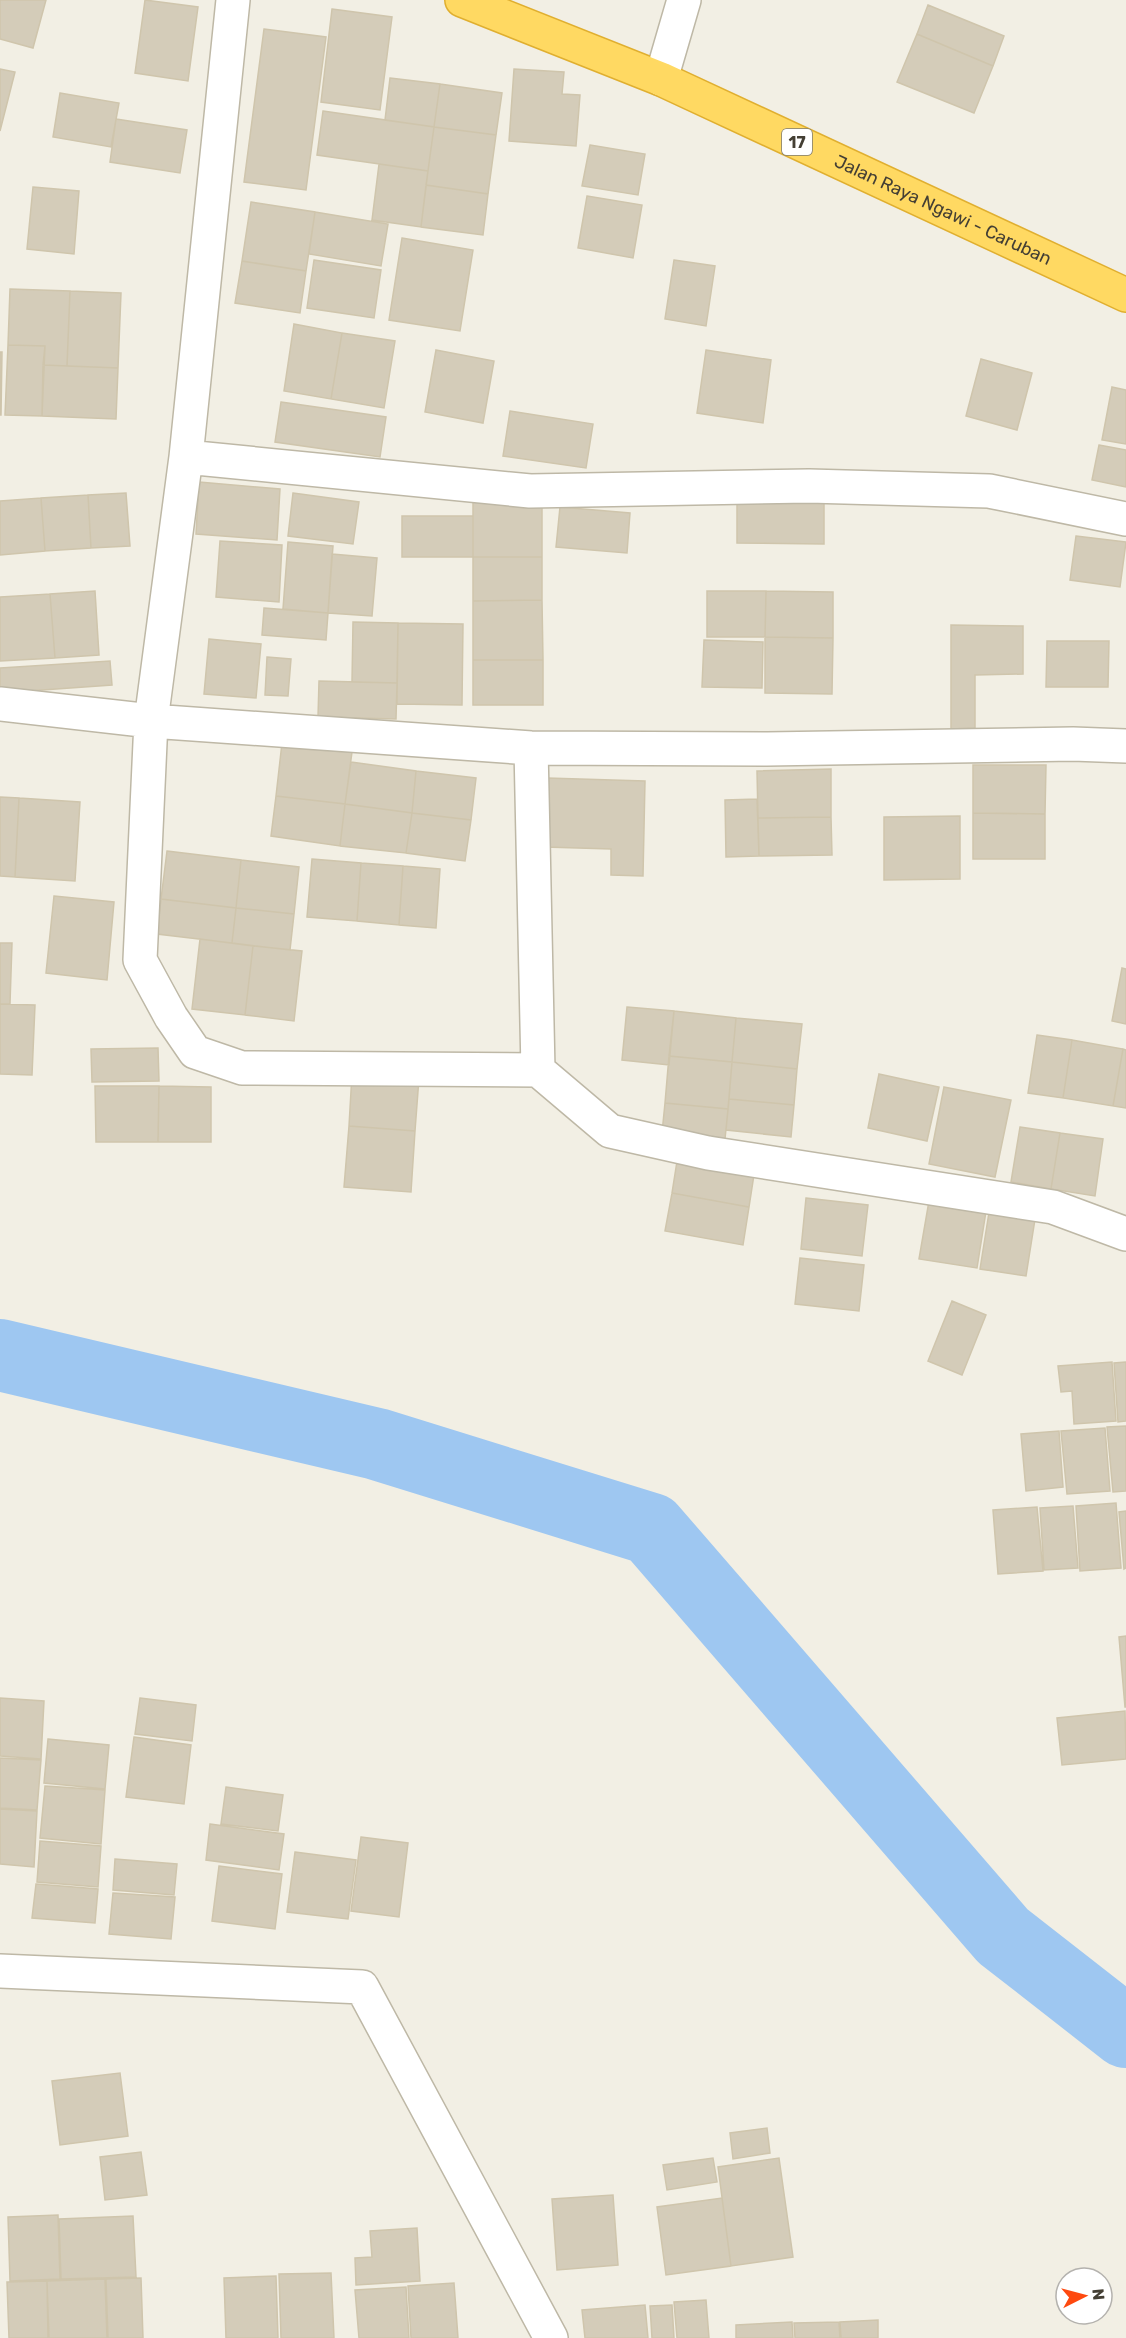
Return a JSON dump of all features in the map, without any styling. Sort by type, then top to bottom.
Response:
[{"type":"highway","name":"Jalan Raya Ngawi - Caruban","points":[[462,0],[661,79],[1126,295]]},
{"type":"street","points":[[233,0],[186,457],[151,721],[140,960],[171,1017],[195,1052],[242,1068],[538,1070],[610,1131],[708,1153],[1053,1208],[1126,1234]]},
{"type":"street","points":[[661,79],[684,0]]},
{"type":"street","points":[[186,457],[530,491],[809,486],[979,491],[1126,519]]},
{"type":"street","points":[[0,704],[151,721],[531,748],[767,749],[1073,744],[1126,746]]},
{"type":"street","points":[[531,748],[538,1070]]},
{"type":"street","points":[[0,1971],[362,1987],[551,2338]]},
{"type":"building","points":[[0,0],[46,0],[33,48],[0,39]]},
{"type":"building","points":[[145,0],[198,7],[188,81],[135,73]]},
{"type":"building","points":[[928,5],[1004,36],[993,66],[917,34]]},
{"type":"building","points":[[332,9],[392,17],[380,110],[321,102]]},
{"type":"building","points":[[264,29],[326,37],[306,190],[244,182]]},
{"type":"building","points":[[917,34],[993,66],[974,113],[897,82]]},
{"type":"building","points":[[0,69],[15,72],[0,131]]},
{"type":"building","points":[[514,69],[564,72],[562,94],[580,95],[576,146],[509,141]]},
{"type":"building","points":[[390,78],[440,84],[434,127],[385,120]]},
{"type":"building","points":[[440,84],[502,93],[496,135],[434,127]]},
{"type":"building","points":[[60,93],[119,103],[111,147],[53,137]]},
{"type":"building","points":[[323,111],[434,127],[428,171],[317,155]]},
{"type":"building","points":[[116,119],[187,130],[180,173],[110,162]]},
{"type":"building","points":[[434,127],[496,135],[488,194],[426,185]]},
{"type":"building","points":[[590,145],[645,154],[638,195],[582,186]]},
{"type":"building","points":[[379,164],[428,171],[421,227],[372,220]]},
{"type":"building","points":[[426,185],[488,194],[483,235],[421,227]]},
{"type":"building","points":[[33,187],[79,191],[74,254],[27,249]]},
{"type":"building","points":[[587,196],[642,205],[633,258],[578,248]]},
{"type":"building","points":[[251,202],[315,212],[306,271],[242,261]]},
{"type":"building","points":[[315,212],[388,224],[381,266],[309,254]]},
{"type":"building","points":[[402,238],[473,250],[460,331],[389,320]]},
{"type":"building","points":[[314,260],[381,270],[374,318],[307,308]]},
{"type":"building","points":[[674,260],[715,266],[706,326],[665,319]]},
{"type":"building","points":[[242,261],[306,271],[300,313],[235,303]]},
{"type":"building","points":[[10,289],[70,291],[67,366],[43,365],[45,346],[8,345]]},
{"type":"building","points":[[70,291],[121,293],[118,368],[67,366]]},
{"type":"building","points":[[294,324],[342,333],[331,399],[284,391]]},
{"type":"building","points":[[342,333],[395,341],[384,408],[331,399]]},
{"type":"building","points":[[8,345],[45,346],[42,416],[5,415]]},
{"type":"building","points":[[436,350],[494,361],[483,423],[425,412]]},
{"type":"building","points":[[706,350],[771,360],[763,423],[697,413]]},
{"type":"building","points":[[0,352],[2,352],[1,415],[0,415]]},
{"type":"building","points":[[981,359],[1032,373],[1017,430],[966,416]]},
{"type":"building","points":[[43,365],[118,368],[116,419],[42,416]]},
{"type":"building","points":[[1112,387],[1126,390],[1126,444],[1102,440]]},
{"type":"building","points":[[281,402],[386,417],[380,457],[275,442]]},
{"type":"building","points":[[510,411],[593,424],[586,468],[503,456]]},
{"type":"building","points":[[1099,445],[1126,450],[1126,487],[1092,480]]},
{"type":"building","points":[[199,482],[280,489],[277,540],[196,534]]},
{"type":"building","points":[[126,493],[130,546],[91,548],[88,495]]},
{"type":"building","points":[[293,493],[359,502],[353,544],[288,536]]},
{"type":"building","points":[[737,494],[824,494],[824,544],[737,543]]},
{"type":"building","points":[[88,495],[91,548],[45,551],[41,498]]},
{"type":"building","points":[[41,498],[45,551],[0,555],[0,501]]},
{"type":"building","points":[[473,502],[542,502],[542,557],[473,557]]},
{"type":"building","points":[[560,507],[630,513],[627,553],[556,547]]},
{"type":"building","points":[[402,516],[473,516],[473,557],[402,557]]},
{"type":"building","points":[[1076,536],[1126,542],[1120,587],[1070,580]]},
{"type":"building","points":[[220,541],[282,545],[279,602],[216,597]]},
{"type":"building","points":[[288,542],[333,546],[328,613],[283,609]]},
{"type":"building","points":[[332,554],[377,558],[372,616],[328,613]]},
{"type":"building","points":[[473,557],[542,557],[542,600],[473,601]]},
{"type":"building","points":[[95,591],[99,655],[55,658],[50,594]]},
{"type":"building","points":[[707,591],[766,591],[765,637],[707,637]]},
{"type":"building","points":[[766,591],[833,592],[833,638],[765,637]]},
{"type":"building","points":[[50,594],[55,658],[0,661],[0,597]]},
{"type":"building","points":[[542,600],[543,660],[473,660],[473,601]]},
{"type":"building","points":[[264,608],[328,613],[326,640],[262,635]]},
{"type":"building","points":[[353,622],[398,623],[397,683],[352,682]]},
{"type":"building","points":[[398,623],[463,624],[462,705],[397,704]]},
{"type":"building","points":[[951,625],[1023,626],[1023,674],[975,675],[975,728],[951,729]]},
{"type":"building","points":[[765,637],[833,638],[832,694],[765,693]]},
{"type":"building","points":[[209,639],[261,644],[256,698],[204,694]]},
{"type":"building","points":[[704,640],[763,642],[762,688],[702,687]]},
{"type":"building","points":[[1047,641],[1109,641],[1108,687],[1046,687]]},
{"type":"building","points":[[267,657],[291,659],[288,696],[265,695]]},
{"type":"building","points":[[473,660],[543,660],[543,705],[473,705]]},
{"type":"building","points":[[110,661],[112,685],[0,693],[0,668]]},
{"type":"building","points":[[319,681],[397,683],[396,719],[318,717]]},
{"type":"building","points":[[282,743],[352,752],[345,804],[276,796]]},
{"type":"building","points":[[351,762],[416,771],[412,813],[345,804]]},
{"type":"building","points":[[973,765],[1046,765],[1045,814],[973,813]]},
{"type":"building","points":[[831,769],[831,817],[758,818],[757,771]]},
{"type":"building","points":[[416,771],[476,778],[471,820],[412,813]]},
{"type":"building","points":[[547,778],[645,781],[643,876],[611,875],[611,849],[545,847]]},
{"type":"building","points":[[276,796],[345,804],[340,846],[271,836]]},
{"type":"building","points":[[0,797],[19,798],[15,877],[0,876]]},
{"type":"building","points":[[19,798],[80,802],[75,881],[15,877]]},
{"type":"building","points":[[757,799],[759,856],[726,857],[725,800]]},
{"type":"building","points":[[345,804],[412,813],[406,853],[340,846]]},
{"type":"building","points":[[412,813],[471,820],[465,861],[406,853]]},
{"type":"building","points":[[973,813],[1045,814],[1045,859],[973,859]]},
{"type":"building","points":[[960,816],[960,879],[884,880],[884,817]]},
{"type":"building","points":[[831,817],[832,855],[759,856],[758,818]]},
{"type":"building","points":[[167,851],[241,860],[236,908],[161,899]]},
{"type":"building","points":[[312,859],[361,863],[357,921],[307,917]]},
{"type":"building","points":[[241,860],[299,867],[294,914],[236,908]]},
{"type":"building","points":[[361,863],[403,866],[399,925],[357,921]]},
{"type":"building","points":[[403,866],[440,869],[436,928],[399,925]]},
{"type":"building","points":[[54,896],[114,902],[107,980],[46,973]]},
{"type":"building","points":[[161,899],[236,908],[232,943],[157,934]]},
{"type":"building","points":[[236,908],[294,914],[290,950],[232,943]]},
{"type":"building","points":[[200,939],[253,946],[245,1015],[192,1009]]},
{"type":"building","points":[[0,943],[12,943],[10,1004],[0,1004]]},
{"type":"building","points":[[253,946],[302,951],[294,1021],[245,1015]]},
{"type":"building","points":[[1122,968],[1126,969],[1126,1024],[1112,1021]]},
{"type":"building","points":[[0,1004],[35,1005],[32,1075],[0,1074]]},
{"type":"building","points":[[627,1007],[674,1011],[669,1065],[622,1060]]},
{"type":"building","points":[[674,1011],[736,1018],[732,1062],[669,1056]]},
{"type":"building","points":[[736,1018],[802,1024],[797,1069],[732,1062]]},
{"type":"building","points":[[1037,1035],[1072,1040],[1063,1098],[1028,1093]]},
{"type":"building","points":[[1072,1040],[1123,1049],[1113,1106],[1063,1098]]},
{"type":"building","points":[[158,1048],[159,1081],[92,1082],[91,1049]]},
{"type":"building","points":[[1123,1049],[1126,1050],[1126,1108],[1113,1106]]},
{"type":"building","points":[[669,1056],[732,1062],[728,1109],[665,1103]]},
{"type":"building","points":[[732,1062],[797,1069],[794,1105],[729,1099]]},
{"type":"building","points":[[352,1074],[419,1078],[415,1131],[349,1126]]},
{"type":"building","points":[[879,1074],[939,1087],[927,1141],[868,1128]]},
{"type":"building","points":[[95,1086],[159,1086],[158,1142],[96,1142]]},
{"type":"building","points":[[159,1086],[211,1087],[211,1142],[158,1142]]},
{"type":"building","points":[[944,1087],[1011,1100],[995,1177],[929,1164]]},
{"type":"building","points":[[729,1099],[794,1105],[791,1137],[726,1130]]},
{"type":"building","points":[[665,1103],[728,1109],[725,1139],[662,1133]]},
{"type":"building","points":[[349,1126],[415,1131],[411,1192],[344,1187]]},
{"type":"building","points":[[1020,1127],[1060,1133],[1051,1189],[1011,1182]]},
{"type":"building","points":[[1060,1133],[1103,1139],[1095,1196],[1051,1189]]},
{"type":"building","points":[[678,1155],[755,1168],[749,1207],[672,1193]]},
{"type":"building","points":[[672,1193],[749,1207],[743,1245],[665,1231]]},
{"type":"building","points":[[930,1195],[987,1205],[977,1268],[919,1259]]},
{"type":"building","points":[[806,1198],[868,1205],[862,1256],[801,1249]]},
{"type":"building","points":[[990,1206],[1036,1213],[1026,1276],[980,1269]]},
{"type":"building","points":[[800,1258],[864,1265],[859,1311],[795,1304]]},
{"type":"building","points":[[952,1301],[986,1315],[962,1375],[928,1361]]},
{"type":"building","points":[[1112,1362],[1116,1421],[1074,1424],[1072,1391],[1061,1392],[1058,1366]]},
{"type":"building","points":[[1126,1362],[1126,1421],[1118,1422],[1114,1363]]},
{"type":"building","points":[[1126,1426],[1126,1491],[1113,1492],[1107,1427]]},
{"type":"building","points":[[1105,1428],[1110,1491],[1067,1494],[1061,1431]]},
{"type":"building","points":[[1059,1431],[1063,1487],[1026,1491],[1021,1434]]},
{"type":"building","points":[[1116,1503],[1121,1568],[1080,1571],[1076,1506]]},
{"type":"building","points":[[1073,1506],[1078,1568],[1044,1570],[1040,1508]]},
{"type":"building","points":[[1037,1507],[1043,1571],[998,1574],[993,1510]]},
{"type":"building","points":[[1126,1511],[1126,1568],[1124,1569],[1119,1512]]},
{"type":"building","points":[[1126,1636],[1126,1707],[1125,1707],[1119,1637]]},
{"type":"building","points":[[0,1698],[44,1701],[41,1759],[0,1756]]},
{"type":"building","points":[[140,1698],[196,1705],[192,1741],[135,1734]]},
{"type":"building","points":[[1125,1711],[1126,1759],[1062,1765],[1057,1718]]},
{"type":"building","points":[[134,1737],[191,1745],[184,1804],[126,1797]]},
{"type":"building","points":[[48,1739],[109,1745],[105,1789],[44,1783]]},
{"type":"building","points":[[0,1758],[41,1760],[37,1810],[0,1808]]},
{"type":"building","points":[[45,1786],[105,1790],[101,1844],[40,1838]]},
{"type":"building","points":[[226,1787],[283,1795],[278,1831],[221,1824]]},
{"type":"building","points":[[0,1809],[37,1811],[34,1867],[0,1864]]},
{"type":"building","points":[[210,1824],[284,1834],[279,1870],[206,1860]]},
{"type":"building","points":[[361,1837],[408,1843],[399,1917],[351,1911]]},
{"type":"building","points":[[40,1841],[101,1846],[98,1887],[37,1882]]},
{"type":"building","points":[[295,1852],[356,1860],[348,1919],[287,1912]]},
{"type":"building","points":[[115,1859],[177,1864],[174,1895],[113,1890]]},
{"type":"building","points":[[219,1866],[282,1874],[275,1929],[212,1921]]},
{"type":"building","points":[[36,1884],[98,1889],[95,1923],[32,1918]]},
{"type":"building","points":[[113,1893],[175,1897],[171,1939],[109,1934]]},
{"type":"building","points":[[120,2073],[128,2136],[60,2145],[52,2081]]},
{"type":"building","points":[[767,2128],[770,2153],[733,2159],[730,2133]]},
{"type":"building","points":[[141,2152],[147,2195],[105,2200],[100,2157]]},
{"type":"building","points":[[713,2158],[717,2182],[667,2190],[663,2165]]},
{"type":"building","points":[[779,2158],[793,2257],[731,2266],[718,2167]]},
{"type":"building","points":[[613,2195],[618,2265],[557,2270],[552,2199]]},
{"type":"building","points":[[722,2198],[731,2266],[666,2275],[657,2207]]},
{"type":"building","points":[[58,2215],[60,2279],[10,2281],[8,2217]]},
{"type":"building","points":[[133,2216],[136,2277],[61,2279],[59,2219]]},
{"type":"building","points":[[417,2228],[420,2281],[356,2285],[355,2258],[372,2257],[370,2231]]},
{"type":"building","points":[[331,2273],[334,2338],[281,2338],[279,2274]]},
{"type":"building","points":[[276,2276],[278,2338],[226,2338],[224,2278]]},
{"type":"building","points":[[141,2278],[143,2338],[108,2338],[106,2279]]},
{"type":"building","points":[[105,2279],[107,2338],[49,2338],[47,2281]]},
{"type":"building","points":[[47,2281],[48,2338],[9,2338],[7,2282]]},
{"type":"building","points":[[454,2283],[458,2338],[411,2338],[408,2286]]},
{"type":"building","points":[[406,2287],[409,2338],[359,2338],[355,2290]]},
{"type":"building","points":[[706,2300],[709,2338],[677,2338],[674,2302]]},
{"type":"building","points":[[645,2305],[648,2338],[585,2338],[582,2310]]},
{"type":"building","points":[[672,2305],[674,2338],[652,2338],[650,2306]]},
{"type":"building","points":[[878,2320],[878,2338],[841,2338],[840,2322]]},
{"type":"building","points":[[792,2322],[793,2338],[736,2338],[736,2325]]},
{"type":"building","points":[[839,2322],[840,2338],[795,2338],[794,2323]]},
{"type":"waterway","points":[[0,1355],[377,1444],[651,1529],[1003,1936],[1126,2032]]}]
